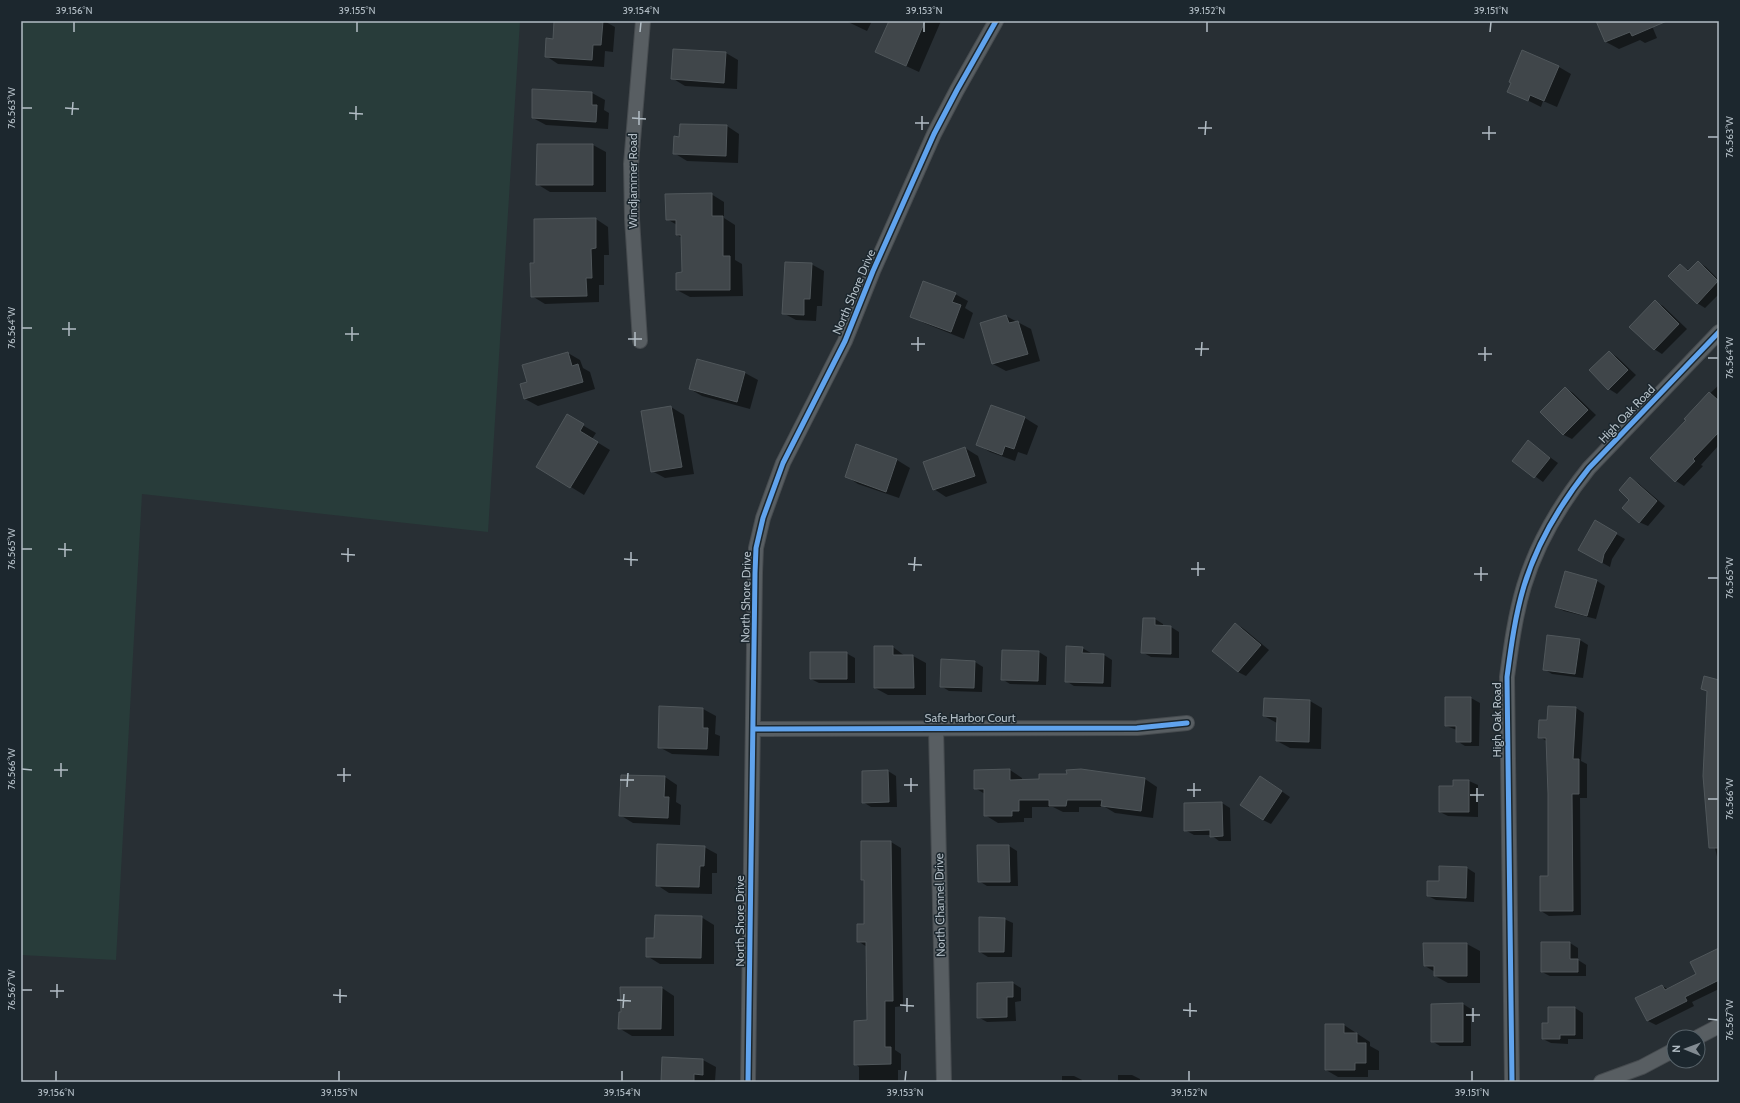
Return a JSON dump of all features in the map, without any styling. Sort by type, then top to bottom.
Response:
[{"type":"street","name":"Windjammer Road","points":[[640,341],[632,219],[631,164],[643,21]]},
{"type":"street","name":"North Shore Drive","points":[[748,1082],[756,548],[763,518],[783,463],[845,341],[873,271],[934,134],[956,90],[996,21]]},
{"type":"street","name":"High Oak Road","points":[[1512,1082],[1507,677],[1513,633],[1524,586],[1540,546],[1571,490],[1589,468],[1719,332]]},
{"type":"street","name":"Safe Harbor Court","points":[[753,729],[1138,728],[1187,723]]},
{"type":"street","name":"North Channel Drive","points":[[936,728],[944,1082]]},
{"type":"street","points":[[1706,1033],[1719,1026]]},
{"type":"street","points":[[1601,1082],[1642,1067],[1666,1054]]},
{"type":"green space","points":[[21,21],[520,21],[488,532],[142,494],[116,960],[21,955]]},
{"type":"building","points":[[554,21],[603,21],[601,45],[593,45],[592,60],[545,57],[546,38],[553,39]]},
{"type":"building","points":[[889,21],[925,21],[906,66],[875,52]]},
{"type":"building","points":[[1596,21],[1667,21],[1632,36],[1630,32],[1605,42]]},
{"type":"building","points":[[673,49],[726,52],[724,83],[671,79]]},
{"type":"building","points":[[1522,50],[1559,66],[1544,101],[1530,95],[1528,101],[1507,92],[1511,83],[1509,82]]},
{"type":"building","points":[[532,89],[592,92],[592,105],[597,105],[596,122],[532,118]]},
{"type":"building","points":[[680,124],[727,125],[726,156],[673,154],[674,136],[679,137]]},
{"type":"building","points":[[537,144],[593,144],[593,185],[536,185]]},
{"type":"building","points":[[712,193],[712,216],[723,216],[723,256],[730,256],[730,290],[676,290],[676,273],[682,272],[681,235],[676,235],[676,220],[666,220],[665,194]]},
{"type":"building","points":[[596,218],[596,248],[591,249],[592,278],[586,278],[587,296],[531,297],[530,263],[534,263],[534,219]]},
{"type":"building","points":[[1698,261],[1718,281],[1697,304],[1668,276],[1680,264],[1688,271]]},
{"type":"building","points":[[785,262],[812,263],[810,299],[804,299],[804,315],[782,314]]},
{"type":"building","points":[[923,281],[956,293],[952,302],[961,305],[951,332],[910,317]]},
{"type":"building","points":[[1655,300],[1679,324],[1654,350],[1629,327]]},
{"type":"building","points":[[1006,315],[1009,323],[1018,321],[1028,354],[992,364],[980,323]]},
{"type":"building","points":[[1609,351],[1628,370],[1608,390],[1589,370]]},
{"type":"building","points":[[568,352],[572,366],[578,364],[583,382],[524,399],[520,384],[527,382],[522,365]]},
{"type":"building","points":[[697,359],[745,372],[737,402],[689,389]]},
{"type":"building","points":[[1565,387],[1588,410],[1563,435],[1540,412]]},
{"type":"building","points":[[1709,392],[1719,401],[1719,432],[1693,459],[1695,461],[1675,482],[1650,458],[1686,420],[1684,419]]},
{"type":"building","points":[[991,405],[1025,417],[1014,449],[1005,446],[1002,455],[976,445]]},
{"type":"building","points":[[671,406],[682,467],[651,472],[641,411]]},
{"type":"building","points":[[567,414],[584,424],[580,431],[598,442],[570,488],[536,467]]},
{"type":"building","points":[[1528,440],[1550,458],[1534,478],[1512,461]]},
{"type":"building","points":[[856,444],[897,459],[886,492],[845,477]]},
{"type":"building","points":[[965,447],[975,476],[933,490],[923,462]]},
{"type":"building","points":[[1630,477],[1657,501],[1639,523],[1622,508],[1629,500],[1619,490]]},
{"type":"building","points":[[1595,520],[1617,533],[1604,554],[1602,563],[1578,550]]},
{"type":"building","points":[[1565,571],[1597,580],[1587,616],[1555,607]]},
{"type":"building","points":[[1143,618],[1155,618],[1155,625],[1171,626],[1171,654],[1141,653]]},
{"type":"building","points":[[1235,623],[1261,645],[1238,672],[1212,651]]},
{"type":"building","points":[[1547,635],[1580,639],[1575,674],[1543,670]]},
{"type":"building","points":[[874,646],[893,646],[893,655],[913,655],[914,688],[874,688]]},
{"type":"building","points":[[1066,646],[1083,647],[1082,653],[1104,654],[1103,683],[1065,682]]},
{"type":"building","points":[[1002,650],[1039,651],[1038,681],[1001,680]]},
{"type":"building","points":[[810,652],[847,652],[847,679],[810,679]]},
{"type":"building","points":[[941,659],[975,661],[974,688],[940,687]]},
{"type":"building","points":[[1704,676],[1719,680],[1719,848],[1709,848],[1703,776],[1707,691],[1701,689]]},
{"type":"building","points":[[1445,697],[1471,697],[1471,742],[1456,742],[1456,726],[1445,726]]},
{"type":"building","points":[[1264,698],[1310,700],[1309,742],[1276,741],[1277,717],[1263,716]]},
{"type":"building","points":[[659,706],[703,708],[703,728],[708,728],[707,749],[658,748]]},
{"type":"building","points":[[1548,706],[1576,707],[1573,759],[1579,759],[1579,794],[1572,794],[1573,911],[1540,911],[1540,876],[1548,876],[1548,794],[1546,738],[1538,738],[1539,720],[1547,720]]},
{"type":"building","points":[[1010,769],[1010,780],[1039,779],[1039,774],[1067,774],[1066,770],[1081,769],[1145,778],[1141,811],[1101,806],[1102,800],[1067,800],[1066,806],[1049,806],[1049,800],[1019,800],[1019,811],[1012,811],[1012,816],[984,816],[984,789],[974,789],[974,770]]},
{"type":"building","points":[[888,770],[889,802],[862,803],[862,771]]},
{"type":"building","points":[[621,775],[665,776],[664,797],[669,797],[668,818],[619,816]]},
{"type":"building","points":[[1260,776],[1282,791],[1263,820],[1240,805]]},
{"type":"building","points":[[1453,780],[1469,780],[1469,812],[1439,812],[1439,786],[1453,786]]},
{"type":"building","points":[[1222,802],[1223,836],[1210,837],[1210,830],[1184,831],[1184,803]]},
{"type":"building","points":[[861,841],[891,841],[893,1001],[885,1001],[885,1047],[891,1047],[891,1064],[854,1065],[854,1021],[867,1020],[866,942],[857,942],[857,924],[864,924],[864,880],[861,880]]},
{"type":"building","points":[[657,844],[705,846],[704,866],[700,866],[699,887],[656,886]]},
{"type":"building","points":[[977,845],[1009,845],[1010,882],[978,882]]},
{"type":"building","points":[[1439,866],[1467,867],[1466,898],[1427,896],[1427,881],[1439,881]]},
{"type":"building","points":[[655,915],[702,916],[701,958],[646,957],[646,938],[654,938]]},
{"type":"building","points":[[979,917],[1005,918],[1004,952],[979,952]]},
{"type":"building","points":[[1541,942],[1570,942],[1570,959],[1578,959],[1578,972],[1541,972]]},
{"type":"building","points":[[1423,943],[1467,943],[1467,976],[1434,976],[1434,966],[1424,966]]},
{"type":"building","points":[[1719,948],[1719,980],[1685,997],[1687,1001],[1647,1021],[1635,998],[1662,985],[1665,990],[1696,974],[1690,962]]},
{"type":"building","points":[[1013,982],[1013,997],[1007,997],[1007,1017],[977,1018],[977,983]]},
{"type":"building","points":[[620,987],[662,987],[661,1029],[618,1029],[619,1012],[621,1012]]},
{"type":"building","points":[[1463,1003],[1463,1042],[1431,1042],[1431,1004]]},
{"type":"building","points":[[1548,1007],[1575,1007],[1575,1035],[1560,1035],[1560,1039],[1542,1039],[1542,1023],[1548,1023]]},
{"type":"building","points":[[1325,1024],[1344,1024],[1344,1033],[1357,1033],[1357,1043],[1366,1043],[1366,1063],[1355,1063],[1355,1070],[1325,1070]]},
{"type":"building","points":[[662,1057],[703,1059],[703,1075],[694,1074],[694,1082],[661,1082]]},
{"type":"cycle path","points":[[748,1082],[755,573],[756,548],[763,518],[783,463],[845,341],[873,271],[934,134],[996,21]]},
{"type":"cycle path","points":[[1512,1082],[1507,677],[1518,609],[1524,586],[1529,570],[1543,539],[1560,509],[1579,481],[1589,468],[1719,332]]},
{"type":"cycle path","points":[[753,729],[1137,728],[1187,723]]}]
